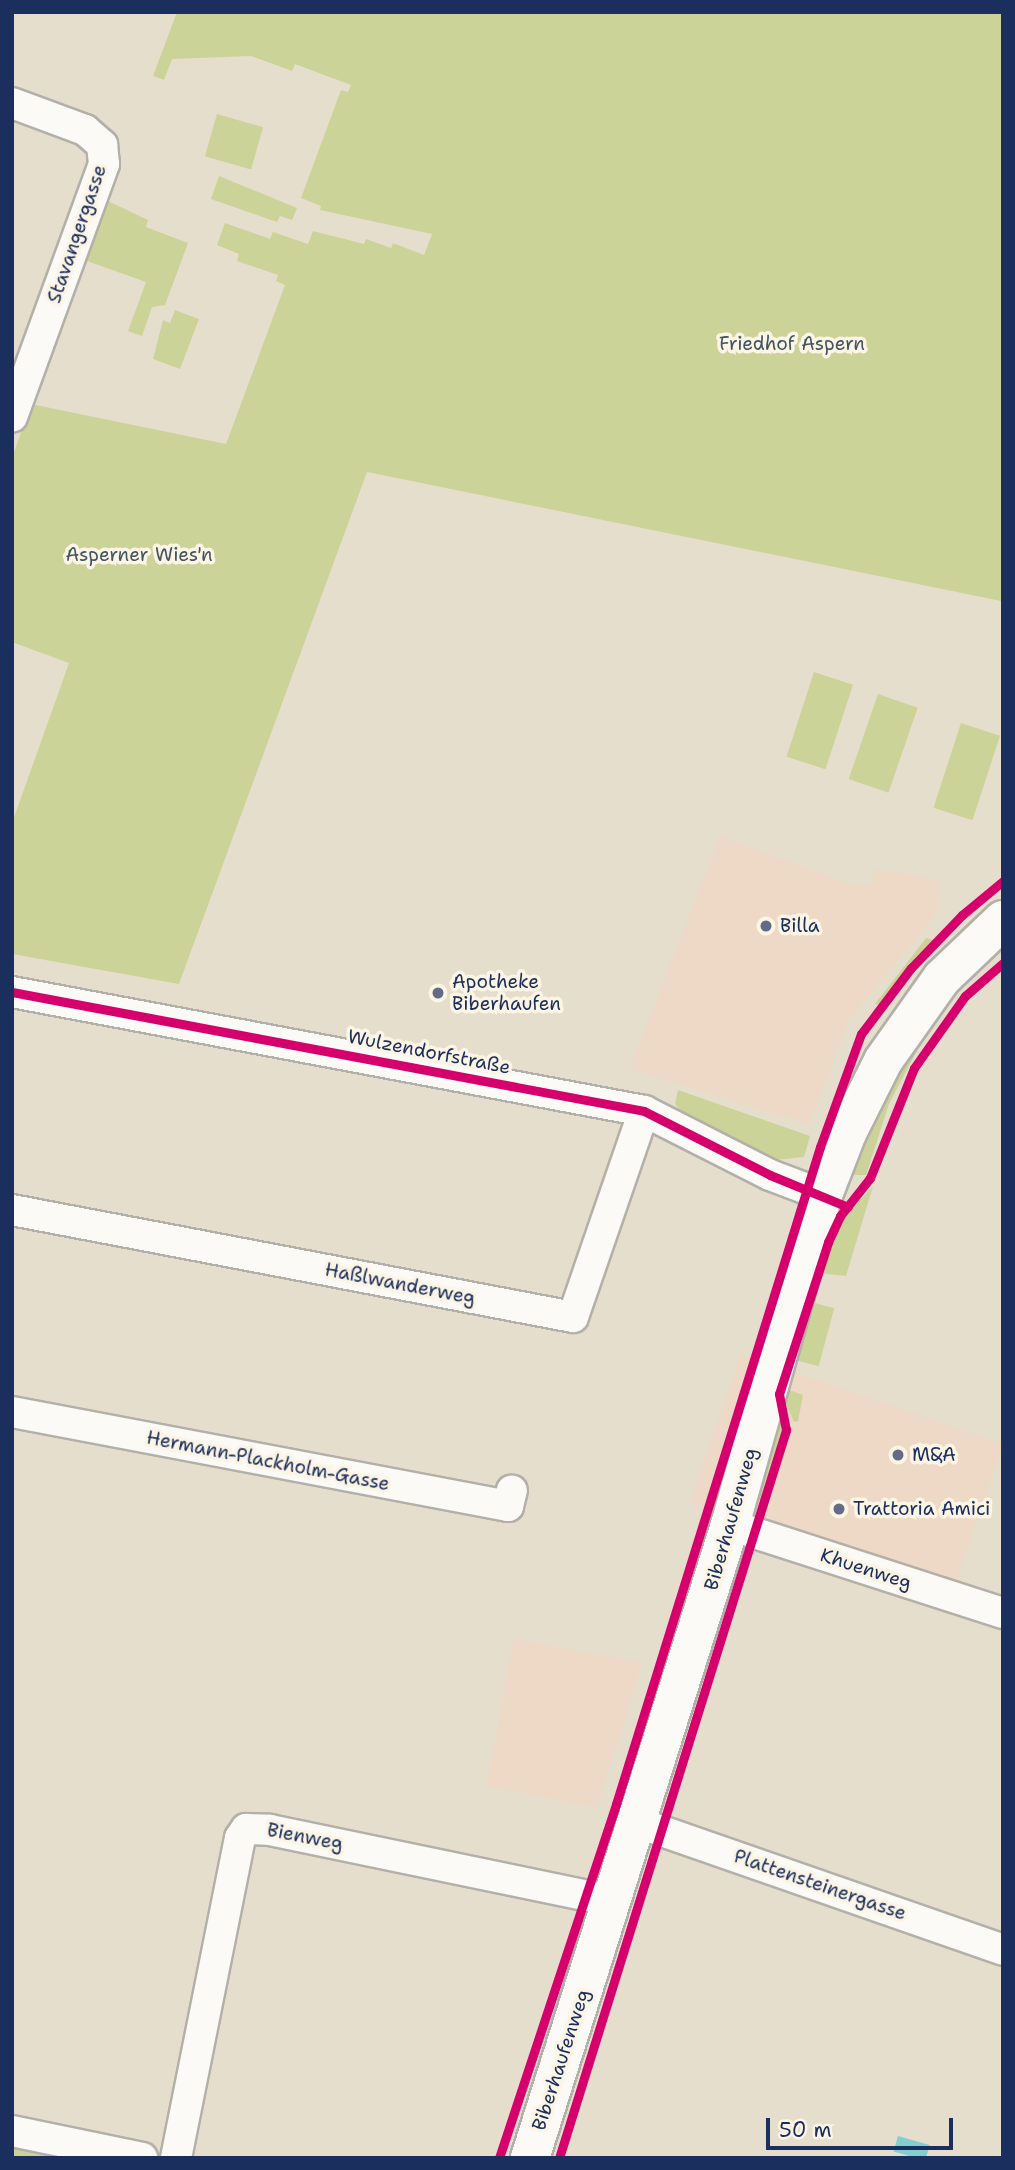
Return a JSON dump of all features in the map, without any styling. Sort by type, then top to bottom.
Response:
[{"type":"main road","name":"Biberhaufenweg","points":[[530,2158],[730,1525],[823,1195],[847,1133],[883,1061],[942,978],[1003,920]]},
{"type":"street","name":"Stavangergasse","points":[[12,103],[85,130],[102,145],[104,164],[12,417]]},
{"type":"street","name":"Wulzendorfstraße","points":[[12,992],[644,1111],[770,1175],[823,1195]]},
{"type":"street","name":"Haßlwanderweg","points":[[12,1210],[573,1317],[644,1111]]},
{"type":"street","name":"Hermann-Plackholm-Gasse","points":[[12,1412],[508,1506],[512,1490]]},
{"type":"street","name":"Khuenweg","points":[[730,1525],[1003,1613]]},
{"type":"street","name":"Plattensteinergasse","points":[[636,1822],[1003,1950]]},
{"type":"street","name":"Bienweg","points":[[176,2158],[240,1838],[246,1829],[270,1830],[612,1901]]},
{"type":"street","points":[[12,2131],[142,2158]]},
{"type":"shaded area","points":[[720,836],[846,883],[870,886],[875,869],[939,881],[935,916],[850,1018],[809,1124],[630,1069]]},
{"type":"shaded area","points":[[741,1354],[1003,1444],[952,1593],[690,1502]]},
{"type":"shaded area","points":[[514,1639],[642,1663],[597,1807],[487,1786]]},
{"type":"green space","points":[[177,12],[1003,12],[1001,601],[367,472],[179,984],[12,954],[12,823],[69,663],[12,642],[12,458],[31,404],[226,444],[285,285],[276,281],[278,275],[237,261],[239,254],[217,245],[225,223],[270,239],[273,232],[308,244],[313,231],[364,244],[366,239],[391,248],[393,243],[424,255],[432,234],[320,210],[321,206],[301,198],[341,90],[348,92],[351,85],[295,64],[292,71],[251,56],[172,59],[164,80],[153,76]]},
{"type":"green space","points":[[217,114],[263,127],[251,170],[205,156]]},
{"type":"green space","points":[[219,176],[297,208],[292,220],[280,216],[277,222],[211,199]]},
{"type":"green space","points":[[108,201],[148,220],[146,227],[188,243],[165,305],[152,307],[142,336],[128,331],[146,282],[87,261]]},
{"type":"green space","points":[[175,310],[199,319],[180,369],[153,359],[163,320],[170,323]]},
{"type":"green space","points":[[814,672],[853,685],[825,769],[786,757]]},
{"type":"green space","points":[[878,694],[918,708],[888,793],[849,779]]},
{"type":"green space","points":[[961,723],[1000,736],[972,820],[933,808]]},
{"type":"green space","points":[[926,938],[934,940],[881,1005],[875,1004]]},
{"type":"green space","points":[[930,1026],[889,1104],[866,1175],[853,1175],[884,1088]]},
{"type":"green space","points":[[678,1090],[810,1136],[804,1157],[774,1160],[683,1114],[675,1104]]},
{"type":"green space","points":[[873,1186],[846,1276],[820,1273],[839,1224]]},
{"type":"green space","points":[[811,1302],[834,1308],[819,1366],[795,1360]]},
{"type":"green space","points":[[784,1388],[803,1395],[798,1421],[794,1422],[783,1398]]},
{"type":"green space","points":[[780,1415],[782,1434],[761,1501],[756,1499]]},
{"type":"green space","points":[[709,1527],[686,1607],[680,1606],[704,1528]]},
{"type":"green space","points":[[12,2142],[97,2158],[12,2158]]},
{"type":"water","points":[[898,2136],[930,2145],[926,2158],[894,2151]]},
{"type":"cycle path","points":[[499,2158],[616,1804],[820,1147],[861,1034],[911,968],[962,915],[1003,881]]},
{"type":"cycle path","points":[[559,2158],[786,1430],[779,1394],[828,1242],[840,1216],[870,1178],[914,1068],[965,996],[1003,963]]},
{"type":"cycle path","points":[[12,992],[644,1111],[770,1175],[848,1207]]},
{"type":"place","name":"Billa","points":[[766,926]]},
{"type":"place","name":"Apotheke Biberhaufen","points":[[438,993]]},
{"type":"place","name":"M&A","points":[[898,1455]]},
{"type":"place","name":"Trattoria Amici","points":[[839,1509]]},
{"type":"park label","name":"Friedhof Aspern","points":[[792,344]]},
{"type":"park label","name":"Asperner Wies'n","points":[[139,555]]}]
